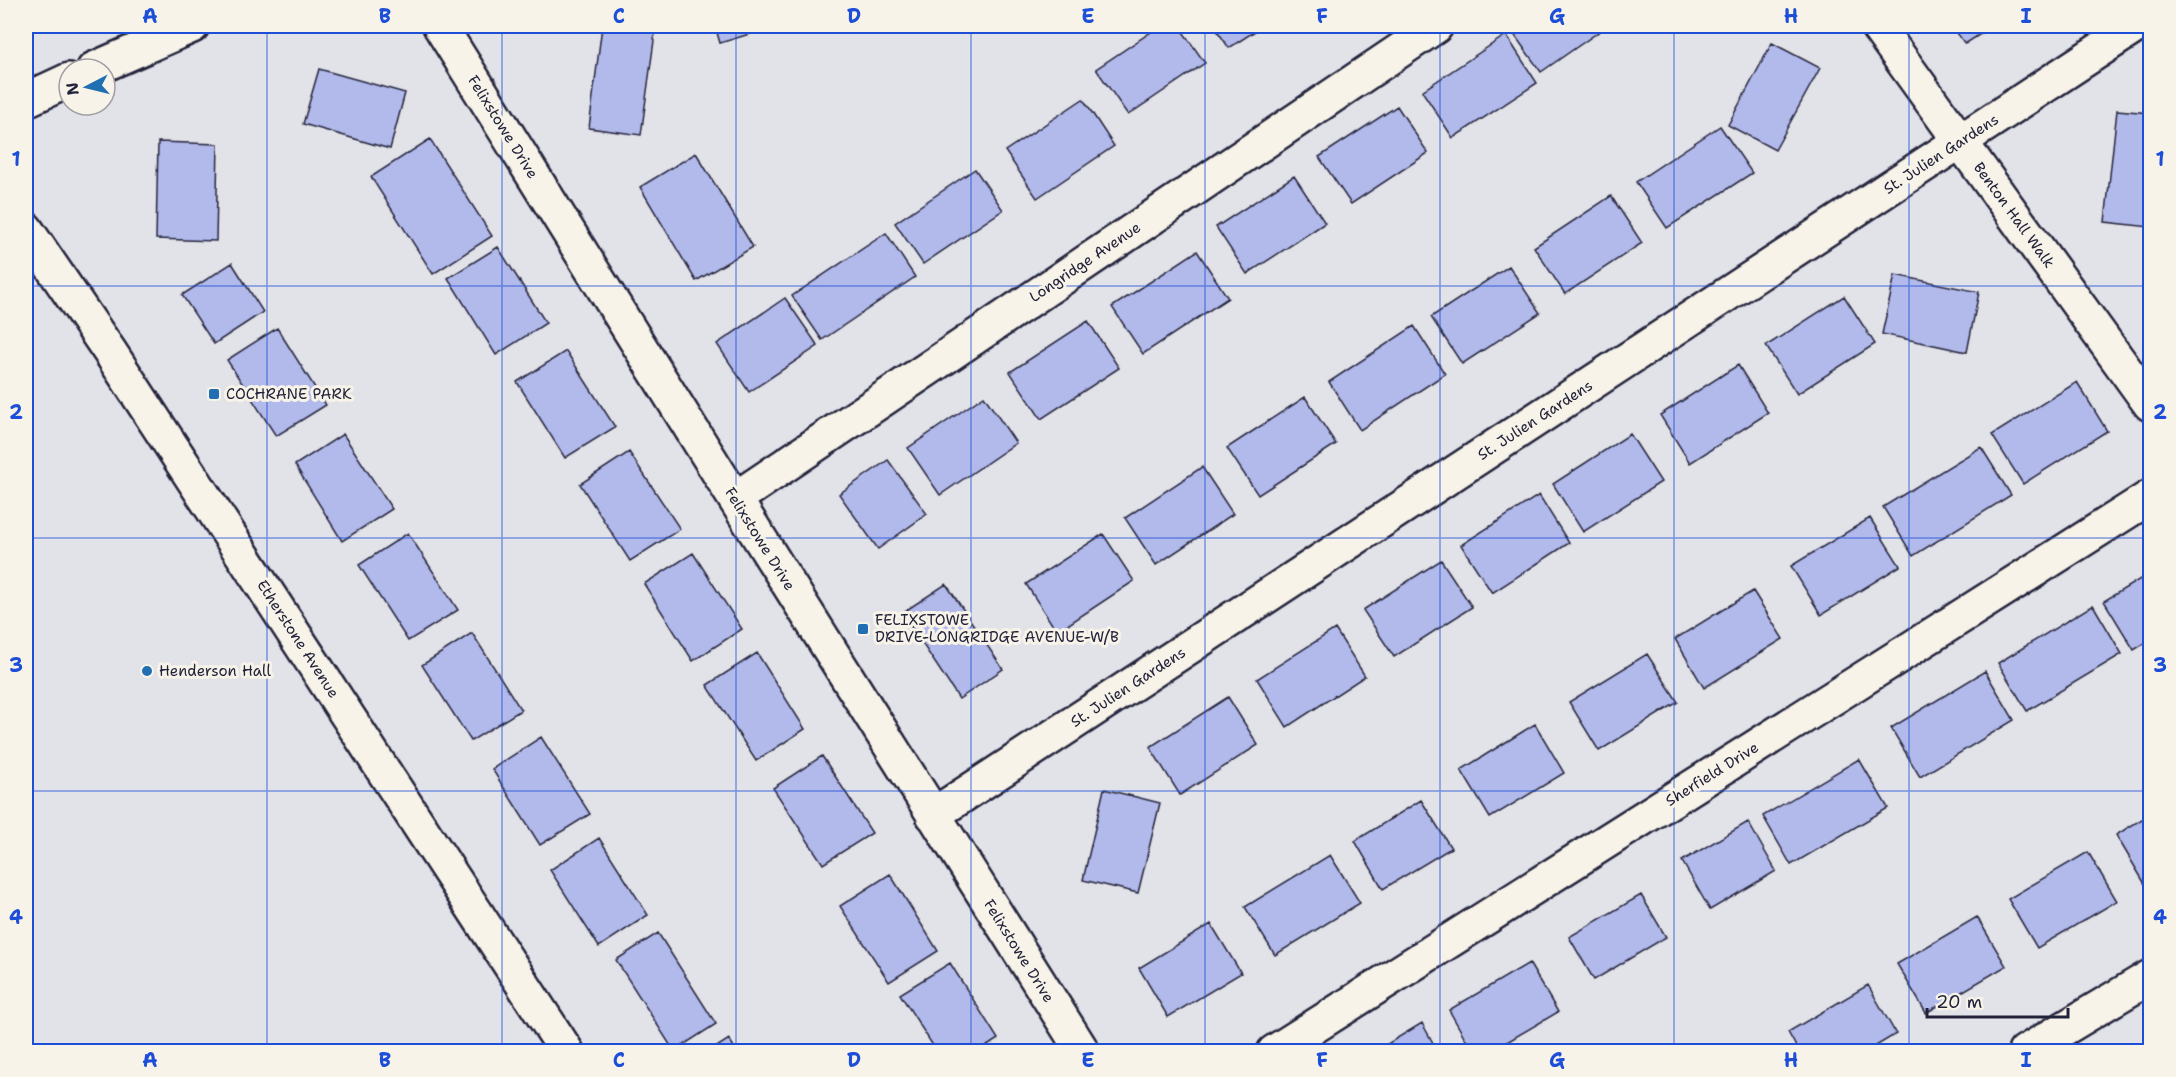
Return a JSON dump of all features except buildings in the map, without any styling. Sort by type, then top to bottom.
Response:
[{"type":"street","points":[[117,59],[192,26]]},
{"type":"street","name":"Felixstowe Drive","points":[[440,26],[1083,1052]]},
{"type":"street","name":"Longridge Avenue","points":[[735,500],[1436,26]]},
{"type":"street","name":"Benton Hall Walk","points":[[1878,26],[2151,404]]},
{"type":"street","name":"St. Julien Gardens","points":[[933,814],[2136,26]]},
{"type":"street","points":[[26,100],[57,86]]},
{"type":"street","name":"Etherstone Avenue","points":[[26,229],[110,352],[567,1052]]},
{"type":"street","name":"Sherfield Drive","points":[[1274,1052],[2151,497]]},
{"type":"street","points":[[2025,1052],[2151,977]]},
{"type":"place","name":"COCHRANE PARK","points":[[214,394]]},
{"type":"place","name":"FELIXSTOWE DRIVE-LONGRIDGE AVENUE-W/B","points":[[863,629]]},
{"type":"place","name":"Henderson Hall","points":[[147,671]]}]
